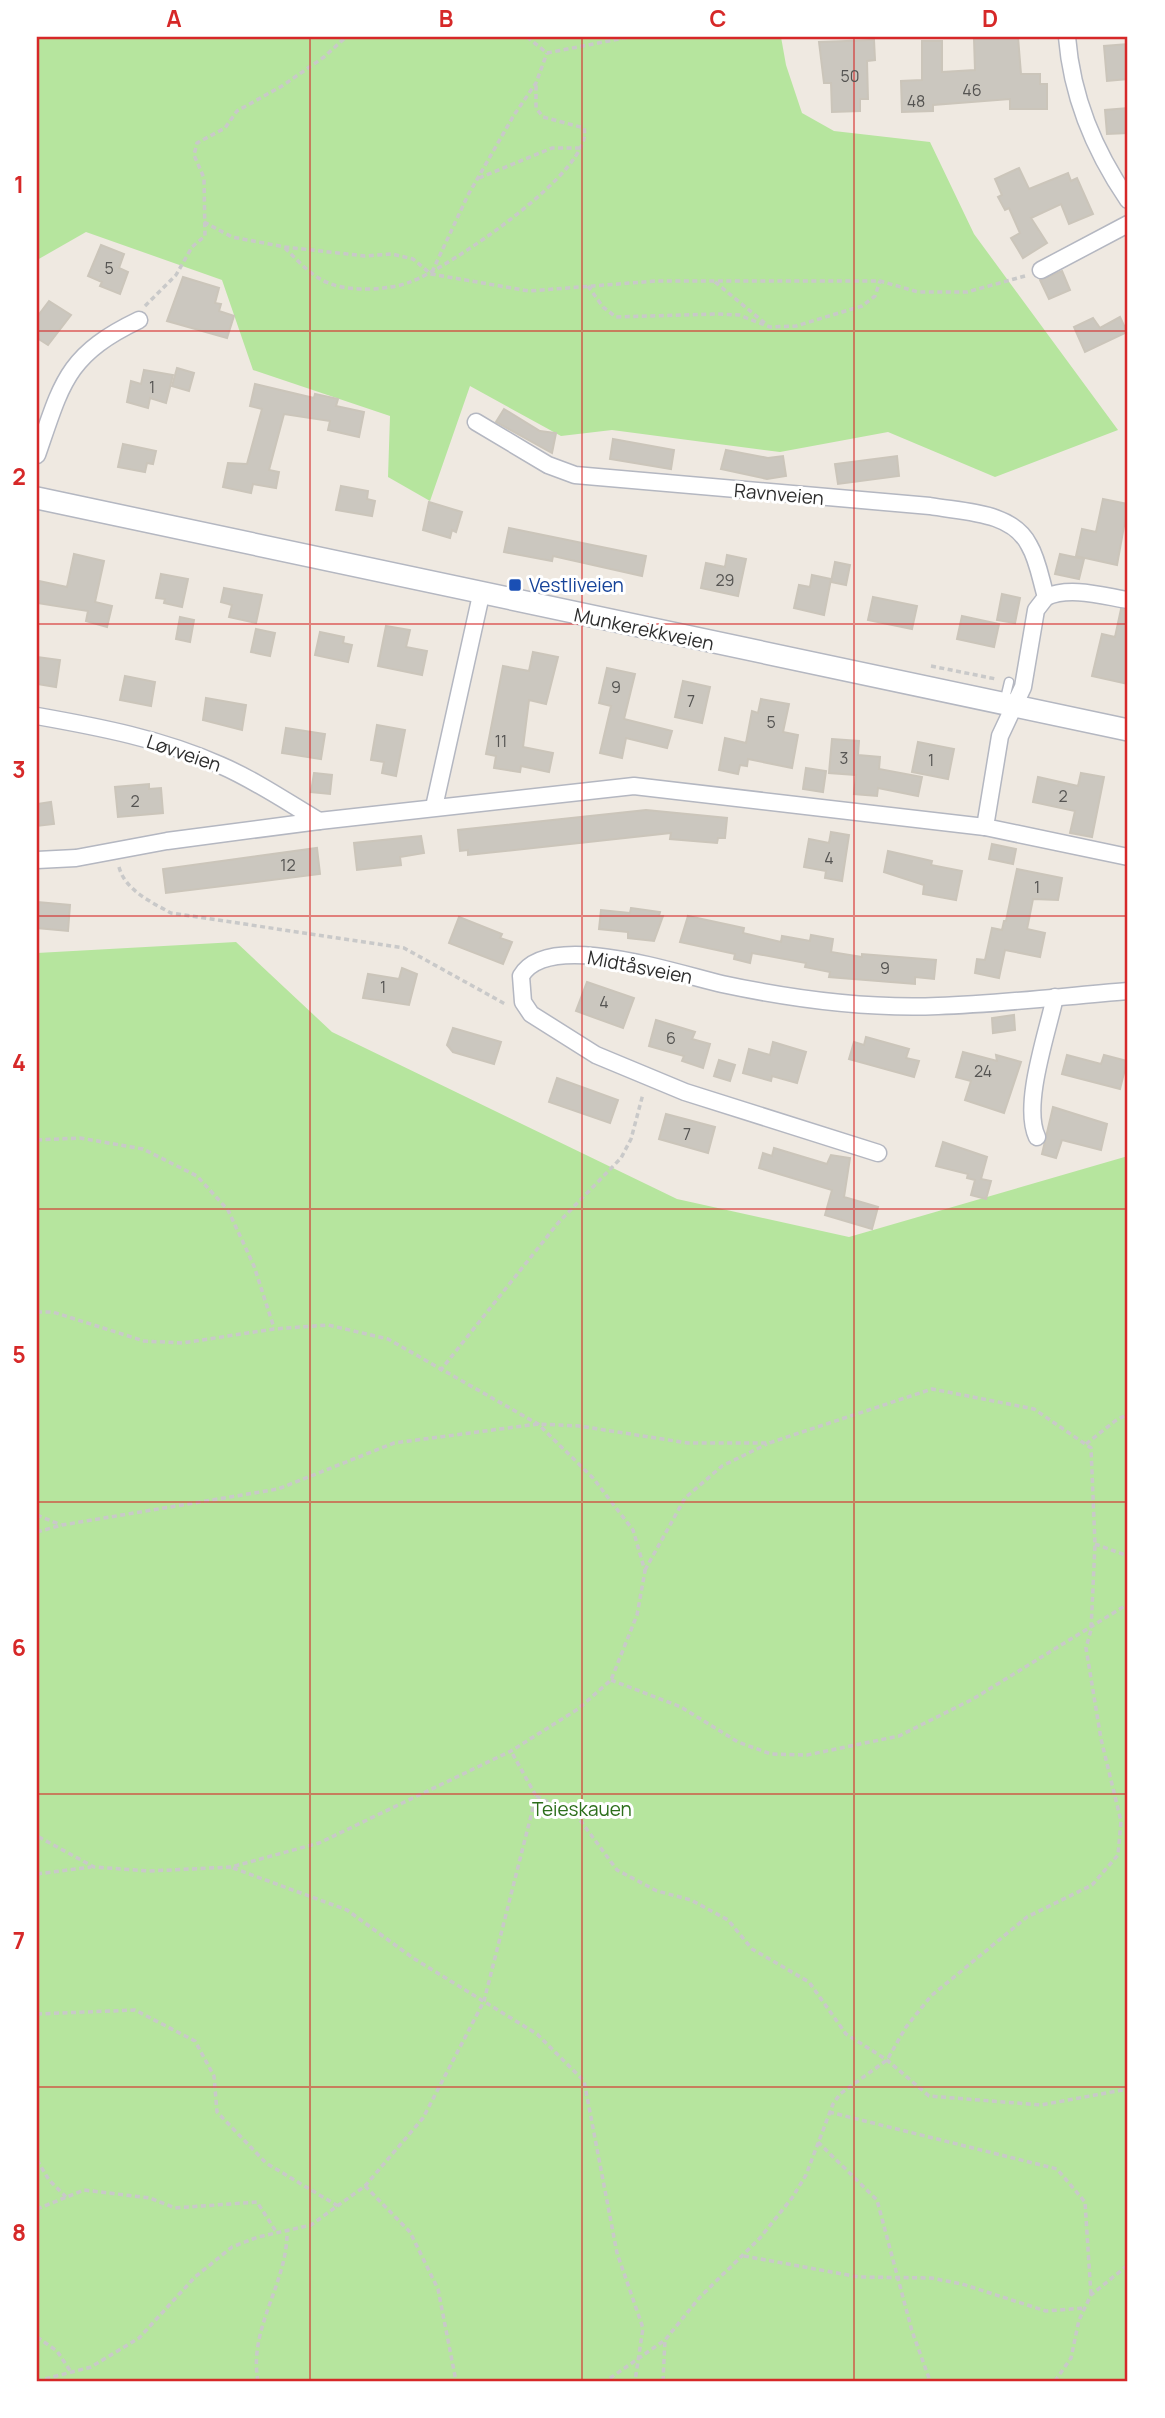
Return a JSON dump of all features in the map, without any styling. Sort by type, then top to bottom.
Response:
[{"type":"main road","name":"Munkerekkveien","points":[[37,498],[481,595],[1128,730]]},
{"type":"street","points":[[1067,37],[1069,65],[1079,109],[1098,151],[1128,200]]},
{"type":"street","points":[[1041,270],[1128,223]]},
{"type":"street","points":[[37,455],[70,370],[94,345],[139,320]]},
{"type":"street","name":"Ravnveien","points":[[476,422],[548,466],[575,475],[930,506],[997,519],[1014,527],[1030,545],[1046,597]]},
{"type":"street","points":[[985,827],[1000,736],[1009,705],[1023,687],[1036,610],[1046,597],[1056,592],[1128,600]]},
{"type":"street","points":[[434,807],[481,595]]},
{"type":"street","name":"Løvveien","points":[[37,716],[109,730],[197,755],[223,766],[320,821]]},
{"type":"street","points":[[37,860],[76,858],[320,821],[434,807],[598,789],[656,787],[985,827],[1128,857]]},
{"type":"street","name":"Midtåsveien","points":[[531,1014],[523,1002],[521,976],[541,958],[565,953],[615,959],[746,989],[853,1004],[936,1006],[1128,991]]},
{"type":"street","points":[[1037,1137],[1030,1119],[1031,1099],[1055,997]]},
{"type":"street","points":[[531,1014],[596,1055],[648,1078],[878,1153]]},
{"type":"lane","points":[[1009,682],[1009,705]]},
{"type":"path","points":[[139,320],[139,312],[176,275],[192,247],[205,236],[204,178],[194,155],[197,143],[225,128],[237,111],[282,86],[324,57],[346,37]]},
{"type":"path","points":[[527,37],[547,53],[629,37]]},
{"type":"path","points":[[431,274],[477,178],[536,83],[547,53]]},
{"type":"path","points":[[285,247],[308,270],[331,285],[371,288],[407,284],[431,274],[526,208],[576,159],[583,148],[586,136],[584,128],[542,117],[536,108],[536,83]]},
{"type":"path","points":[[477,178],[552,148],[583,148]]},
{"type":"path","points":[[204,222],[232,237],[285,247],[365,256],[391,254],[413,259],[431,274],[529,291],[656,281],[880,281],[918,292],[967,292],[1041,270]]},
{"type":"path","points":[[713,281],[770,327]]},
{"type":"path","points":[[588,286],[603,307],[616,317],[739,315],[770,327],[796,326],[862,306],[875,296],[880,281]]},
{"type":"path","points":[[115,852],[121,876],[142,898],[171,913],[404,948],[495,999],[531,1014]]},
{"type":"path","points":[[440,1371],[558,1223],[621,1157],[631,1139],[648,1078]]},
{"type":"path","points":[[37,1140],[80,1138],[143,1149],[197,1176],[228,1210],[254,1266],[274,1328]]},
{"type":"path","points":[[37,1312],[52,1312],[144,1341],[183,1343],[274,1328],[328,1325],[388,1339],[440,1371],[538,1424],[593,1478],[632,1530],[645,1571]]},
{"type":"path","points":[[37,1874],[93,1867],[149,1871],[231,1867],[319,1843],[511,1751],[578,1709],[611,1680],[637,1615],[645,1571],[685,1498],[722,1466],[769,1443],[932,1389],[1034,1409],[1091,1448],[1095,1544],[1091,1630],[1086,1648],[1091,1686],[1121,1821],[1118,1854],[1092,1885],[1027,1917],[931,1996],[906,2027],[887,2060],[840,2094],[829,2112],[806,2175],[792,2198],[743,2256],[700,2297],[665,2340],[606,2381]]},
{"type":"path","points":[[1086,1444],[1115,1421],[1128,1415]]},
{"type":"path","points":[[37,1532],[62,1525],[278,1489],[394,1443],[538,1424],[579,1426],[688,1443],[769,1443]]},
{"type":"path","points":[[37,1516],[62,1525]]},
{"type":"path","points":[[1095,1544],[1128,1556]]},
{"type":"path","points":[[611,1680],[681,1706],[738,1742],[771,1754],[807,1755],[899,1736],[973,1699],[1091,1630],[1128,1604]]},
{"type":"path","points":[[511,1751],[536,1796],[577,1816],[617,1871],[657,1891],[691,1900],[728,1920],[752,1949],[809,1982],[846,2034],[887,2060],[929,2096],[1041,2105],[1128,2089]]},
{"type":"path","points":[[37,2381],[91,2367],[139,2338],[195,2277],[232,2247],[311,2225],[365,2186],[423,2118],[484,2001],[536,1796]]},
{"type":"path","points":[[37,1836],[93,1867]]},
{"type":"path","points":[[231,1867],[347,1910],[412,1958],[537,2034],[584,2081],[617,2253],[643,2328],[635,2381]]},
{"type":"path","points":[[37,2014],[135,2010],[195,2041],[214,2076],[217,2112],[266,2163],[338,2206]]},
{"type":"path","points":[[829,2112],[1057,2168],[1085,2202],[1091,2295]]},
{"type":"path","points":[[818,2142],[877,2200],[930,2381]]},
{"type":"path","points":[[37,2160],[48,2180],[66,2197]]},
{"type":"path","points":[[365,2186],[410,2232],[438,2289],[456,2381]]},
{"type":"path","points":[[37,2210],[84,2190],[150,2198],[175,2208],[257,2202],[276,2233]]},
{"type":"path","points":[[258,2381],[256,2352],[269,2305],[288,2254],[287,2231]]},
{"type":"path","points":[[743,2256],[859,2277],[931,2278],[962,2284],[1046,2311],[1085,2308]]},
{"type":"path","points":[[1055,2381],[1071,2358],[1079,2320],[1091,2295],[1128,2265]]},
{"type":"path","points":[[37,2337],[57,2351],[71,2372]]},
{"type":"path","points":[[663,2381],[665,2340]]},
{"type":"green space","points":[[39,37],[781,37],[786,65],[802,113],[834,131],[930,142],[974,234],[1118,430],[995,477],[888,432],[780,452],[612,430],[561,436],[470,386],[430,501],[388,477],[390,416],[253,370],[222,280],[86,232],[37,260]]},
{"type":"green space","name":"Teieskauen","points":[[236,942],[332,1032],[677,1199],[849,1237],[1128,1156],[1128,2381],[37,2381],[37,953]]},
{"type":"building","points":[[1018,37],[1021,74],[1040,74],[1040,84],[1047,84],[1047,109],[1010,109],[1010,99],[933,105],[933,111],[902,112],[901,81],[922,80],[922,41],[942,41],[942,72],[975,70],[974,39]]},
{"type":"building","points":[[874,40],[875,60],[867,61],[868,99],[860,99],[860,111],[832,112],[831,83],[824,83],[819,42]]},
{"type":"building","points":[[1128,44],[1128,79],[1107,81],[1104,46]]},
{"type":"building","points":[[1128,108],[1128,133],[1107,134],[1105,110]]},
{"type":"building","points":[[1019,168],[1029,189],[1068,173],[1071,181],[1077,178],[1093,214],[1069,224],[1061,204],[1031,218],[1047,243],[1023,258],[1011,238],[1020,233],[1009,208],[1005,210],[998,197],[1002,195],[995,179]]},
{"type":"building","points":[[101,245],[124,254],[119,268],[128,272],[120,294],[100,286],[102,282],[88,276]]},
{"type":"building","points":[[1062,271],[1070,290],[1049,299],[1040,280]]},
{"type":"building","points":[[183,277],[219,288],[215,303],[221,304],[219,311],[234,316],[227,338],[167,321]]},
{"type":"building","points":[[49,301],[71,315],[48,345],[37,338],[37,317]]},
{"type":"building","points":[[1120,317],[1127,332],[1085,352],[1074,327],[1093,318],[1100,328]]},
{"type":"building","points":[[177,368],[194,373],[189,391],[172,386]]},
{"type":"building","points":[[144,370],[173,375],[166,403],[150,398],[148,408],[127,402],[131,381],[141,384]]},
{"type":"building","points":[[255,384],[314,398],[315,394],[338,399],[336,406],[364,412],[359,437],[328,430],[330,421],[284,414],[269,470],[279,472],[276,488],[253,484],[251,493],[223,487],[228,463],[247,464],[262,409],[250,406]]},
{"type":"building","points":[[504,409],[540,431],[556,433],[552,453],[496,422]]},
{"type":"building","points":[[613,439],[674,450],[671,469],[610,459]]},
{"type":"building","points":[[123,444],[156,451],[153,464],[147,463],[145,472],[118,467]]},
{"type":"building","points":[[726,450],[768,458],[783,456],[786,476],[767,479],[721,469]]},
{"type":"building","points":[[897,456],[899,476],[838,484],[835,464]]},
{"type":"building","points":[[341,486],[368,491],[367,499],[375,501],[372,516],[336,510]]},
{"type":"building","points":[[1103,499],[1128,504],[1117,565],[1076,556],[1082,529],[1096,532]]},
{"type":"building","points":[[429,502],[462,512],[456,532],[452,530],[450,538],[423,530]]},
{"type":"building","points":[[509,528],[646,556],[642,576],[553,556],[552,561],[504,552]]},
{"type":"building","points":[[74,554],[104,561],[95,602],[112,606],[107,627],[86,621],[88,611],[37,603],[39,581],[67,587]]},
{"type":"building","points":[[1060,554],[1084,559],[1079,579],[1055,574]]},
{"type":"building","points":[[727,555],[746,559],[738,596],[701,588],[706,563],[725,567]]},
{"type":"building","points":[[835,562],[850,565],[846,585],[831,582]]},
{"type":"building","points":[[161,574],[188,579],[182,607],[164,603],[165,599],[156,598]]},
{"type":"building","points":[[812,575],[831,579],[824,615],[794,608],[799,585],[810,587]]},
{"type":"building","points":[[224,588],[262,595],[256,623],[229,617],[232,605],[221,602]]},
{"type":"building","points":[[1002,594],[1020,598],[1015,623],[997,620]]},
{"type":"building","points":[[873,597],[917,606],[912,629],[868,620]]},
{"type":"building","points":[[1121,609],[1128,610],[1128,684],[1092,676],[1102,634],[1115,637]]},
{"type":"building","points":[[962,616],[999,624],[994,647],[957,639]]},
{"type":"building","points":[[180,617],[194,620],[190,642],[176,639]]},
{"type":"building","points":[[386,626],[410,630],[406,647],[427,651],[422,675],[378,666]]},
{"type":"building","points":[[256,629],[275,633],[270,656],[251,652]]},
{"type":"building","points":[[320,632],[344,637],[343,643],[352,645],[348,662],[315,655]]},
{"type":"building","points":[[533,652],[558,657],[546,704],[529,700],[523,747],[553,753],[549,772],[521,766],[520,772],[494,768],[496,756],[486,754],[503,666],[529,671]]},
{"type":"building","points":[[37,657],[60,660],[56,687],[37,684]]},
{"type":"building","points":[[607,668],[635,674],[624,719],[672,731],[667,748],[626,738],[622,758],[600,753],[611,706],[599,703]]},
{"type":"building","points":[[125,676],[155,682],[151,706],[120,700]]},
{"type":"building","points":[[683,681],[710,687],[702,723],[675,717]]},
{"type":"building","points":[[206,698],[246,705],[242,730],[203,720]]},
{"type":"building","points":[[761,699],[789,704],[783,732],[798,735],[792,768],[748,759],[747,766],[740,765],[738,774],[719,770],[725,738],[746,743],[752,711],[758,713]]},
{"type":"building","points":[[377,725],[405,730],[396,776],[382,773],[384,762],[371,760]]},
{"type":"building","points":[[286,728],[325,734],[321,759],[282,753]]},
{"type":"building","points":[[832,739],[859,741],[858,755],[880,757],[879,769],[922,777],[918,796],[878,788],[877,796],[854,794],[856,775],[829,773]]},
{"type":"building","points":[[918,742],[954,749],[948,779],[912,772]]},
{"type":"building","points":[[806,768],[826,771],[823,792],[803,789]]},
{"type":"building","points":[[314,773],[332,775],[330,794],[311,792]]},
{"type":"building","points":[[1081,773],[1104,777],[1092,837],[1070,833],[1075,811],[1033,802],[1038,777],[1078,786]]},
{"type":"building","points":[[149,784],[149,789],[161,788],[163,813],[118,817],[115,787]]},
{"type":"building","points":[[51,802],[54,824],[37,826],[37,804]]},
{"type":"building","points":[[646,810],[727,818],[725,838],[718,838],[717,843],[670,839],[671,833],[468,855],[468,850],[460,851],[458,830]]},
{"type":"building","points":[[831,832],[849,835],[842,881],[825,878],[826,871],[804,867],[809,839],[829,843]]},
{"type":"building","points":[[421,836],[424,853],[400,857],[401,865],[357,870],[354,843]]},
{"type":"building","points":[[992,844],[1016,849],[1013,864],[989,859]]},
{"type":"building","points":[[317,848],[320,874],[166,893],[163,869]]},
{"type":"building","points":[[888,851],[932,861],[931,865],[962,871],[956,900],[923,894],[924,885],[884,872]]},
{"type":"building","points":[[1017,869],[1062,878],[1058,900],[1033,899],[1027,929],[1045,933],[1040,957],[1005,950],[999,978],[975,973],[977,959],[985,960],[992,928],[1002,930],[1006,921]]},
{"type":"building","points":[[37,902],[70,905],[68,931],[37,928]]},
{"type":"building","points":[[631,908],[660,912],[659,916],[663,916],[654,941],[628,938],[628,932],[599,929],[601,910],[630,913]]},
{"type":"building","points":[[688,916],[744,928],[743,933],[781,942],[782,936],[810,941],[811,935],[833,939],[831,952],[862,957],[862,954],[936,960],[934,979],[915,977],[915,984],[829,977],[830,972],[805,967],[806,963],[752,953],[750,963],[734,959],[735,954],[680,942]]},
{"type":"building","points":[[459,917],[502,934],[500,938],[512,942],[503,964],[449,943]]},
{"type":"building","points":[[402,968],[417,974],[409,1005],[363,998],[368,974],[399,979]]},
{"type":"building","points":[[587,982],[634,998],[623,1028],[576,1011]]},
{"type":"building","points":[[1014,1015],[1015,1030],[993,1033],[992,1018]]},
{"type":"building","points":[[656,1020],[695,1032],[692,1039],[710,1044],[703,1068],[682,1061],[684,1056],[649,1046]]},
{"type":"building","points":[[453,1028],[501,1042],[494,1064],[453,1052],[447,1045]]},
{"type":"building","points":[[866,1037],[909,1049],[906,1058],[919,1061],[914,1077],[849,1059],[854,1042],[864,1045]]},
{"type":"building","points":[[773,1042],[806,1052],[797,1083],[772,1076],[771,1081],[743,1073],[749,1049],[770,1055]]},
{"type":"building","points":[[963,1052],[997,1061],[996,1055],[1021,1062],[1004,1113],[965,1100],[971,1081],[956,1077]]},
{"type":"building","points":[[1067,1055],[1101,1064],[1104,1055],[1127,1061],[1120,1089],[1062,1074]]},
{"type":"building","points":[[719,1060],[735,1065],[730,1081],[714,1076]]},
{"type":"building","points":[[557,1078],[618,1100],[610,1123],[549,1102]]},
{"type":"building","points":[[1053,1107],[1107,1124],[1101,1150],[1062,1140],[1056,1158],[1042,1154]]},
{"type":"building","points":[[666,1114],[715,1127],[708,1153],[659,1139]]},
{"type":"building","points":[[943,1142],[987,1157],[981,1179],[991,1181],[986,1199],[971,1195],[975,1180],[967,1178],[968,1174],[936,1166]]},
{"type":"building","points":[[774,1148],[827,1164],[831,1155],[850,1158],[844,1197],[878,1207],[872,1229],[825,1215],[832,1190],[759,1168],[763,1153],[772,1156]]},
{"type":"place","name":"Vestliveien","points":[[515,585]]}]
